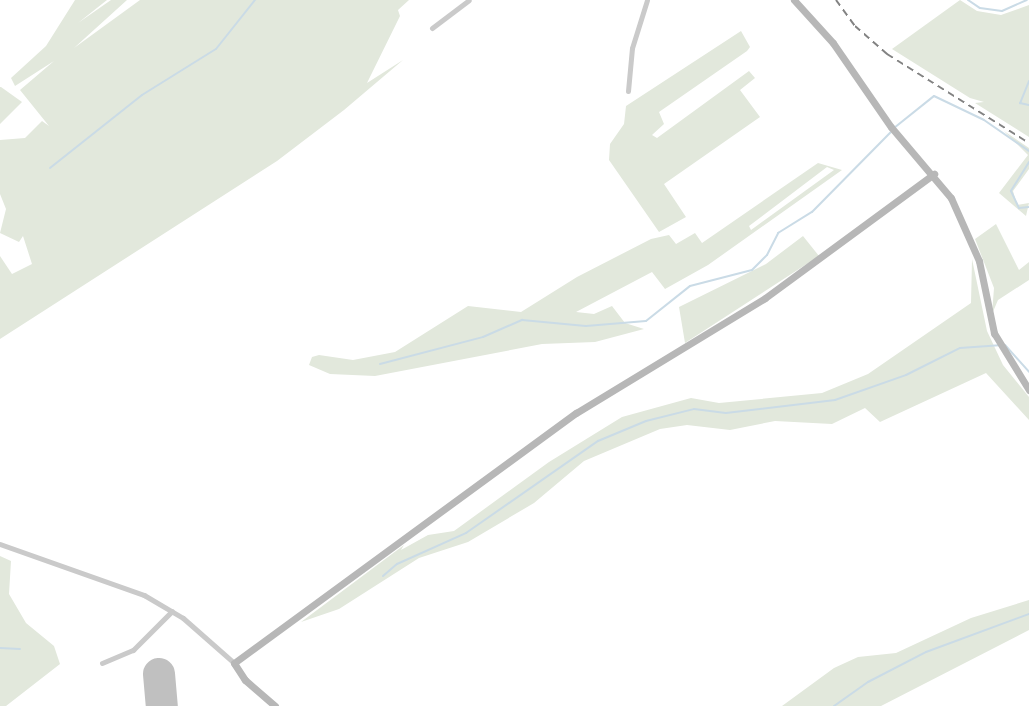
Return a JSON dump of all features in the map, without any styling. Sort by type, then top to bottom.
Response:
[{"type":"street","points":[[432,29],[469,0]]},
{"type":"street","points":[[628,91],[632,47],[647,0]]},
{"type":"street","points":[[794,0],[833,43],[891,127],[934,174],[959,214],[979,261],[994,334],[1029,390]]},
{"type":"street","points":[[234,663],[576,413],[787,283],[934,174]]},
{"type":"street","points":[[0,544],[145,595],[172,611],[234,663],[245,680],[275,706]]},
{"type":"street","points":[[102,663],[133,650],[172,611]]},
{"type":"shaded area","points":[[75,0],[107,0],[78,23],[111,0],[127,0],[74,48],[140,0],[409,0],[398,10],[400,16],[367,83],[403,60],[344,110],[277,161],[0,339],[0,256],[12,274],[32,264],[23,236],[19,242],[0,233],[6,209],[0,194],[0,140],[25,138],[42,121],[49,126],[20,90],[54,61],[15,86],[11,78],[46,46]]},
{"type":"shaded area","points":[[960,0],[977,11],[1001,15],[1029,5],[1029,137],[975,103],[984,102],[970,98],[892,49]]},
{"type":"shaded area","points":[[741,31],[750,47],[747,51],[659,112],[664,124],[652,135],[657,138],[749,71],[755,78],[740,90],[760,117],[664,184],[686,217],[659,232],[609,160],[610,144],[624,124],[626,106]]},
{"type":"shaded area","points":[[0,87],[22,102],[0,124]]},
{"type":"shaded area","points":[[1004,131],[1029,148],[1029,169],[1013,191],[1017,205],[1029,203],[1026,216],[999,193],[1028,155]]},
{"type":"shaded area","points":[[818,163],[842,170],[708,265],[665,289],[652,272],[576,312],[594,314],[612,306],[625,323],[644,329],[595,342],[542,344],[375,376],[330,374],[309,365],[312,357],[319,355],[353,360],[395,352],[468,306],[521,312],[577,277],[651,239],[669,235],[676,244],[695,233],[702,243]],"holes":[[[827,167],[834,170],[751,230],[749,226]]]},
{"type":"shaded area","points":[[996,224],[1019,270],[1029,262],[1029,280],[998,300],[992,314],[994,288],[975,239]]},
{"type":"shaded area","points":[[803,236],[819,256],[685,343],[679,307],[766,264]]},
{"type":"shaded area","points":[[972,259],[987,331],[1003,365],[1029,397],[1029,420],[986,373],[880,422],[865,408],[832,424],[775,421],[730,430],[687,425],[660,429],[584,461],[534,503],[468,542],[419,558],[339,609],[301,622],[404,545],[401,550],[428,535],[454,531],[549,462],[622,417],[691,398],[719,403],[822,393],[868,374],[971,303]]},
{"type":"shaded area","points":[[0,556],[11,561],[9,594],[26,623],[54,646],[60,664],[6,706],[0,706]]},
{"type":"shaded area","points":[[1029,600],[1029,630],[881,706],[782,706],[834,668],[858,657],[896,653],[971,618]]},
{"type":"waterway","points":[[50,168],[142,95],[216,49],[255,0]]},
{"type":"waterway","points":[[968,0],[980,8],[1002,11],[1027,0]]},
{"type":"waterway","points":[[1029,81],[1020,103],[1029,105]]},
{"type":"waterway","points":[[894,128],[934,96],[984,120],[1029,151]]},
{"type":"waterway","points":[[380,364],[483,337],[522,320],[586,326],[646,321],[690,286],[752,270],[767,255],[778,233],[812,212],[891,132]]},
{"type":"waterway","points":[[1029,162],[1011,191],[1019,208],[1029,207]]},
{"type":"waterway","points":[[383,576],[397,564],[466,533],[598,441],[646,421],[694,409],[726,413],[835,400],[906,375],[960,348],[999,345]]},
{"type":"waterway","points":[[1005,345],[1029,372]]},
{"type":"waterway","points":[[834,706],[868,682],[926,652],[1029,614]]},
{"type":"waterway","points":[[0,648],[20,649]]},
{"type":"runway","points":[[159,674],[162,706]]},
{"type":"railway","points":[[836,0],[855,26],[887,54],[1029,143]]}]
